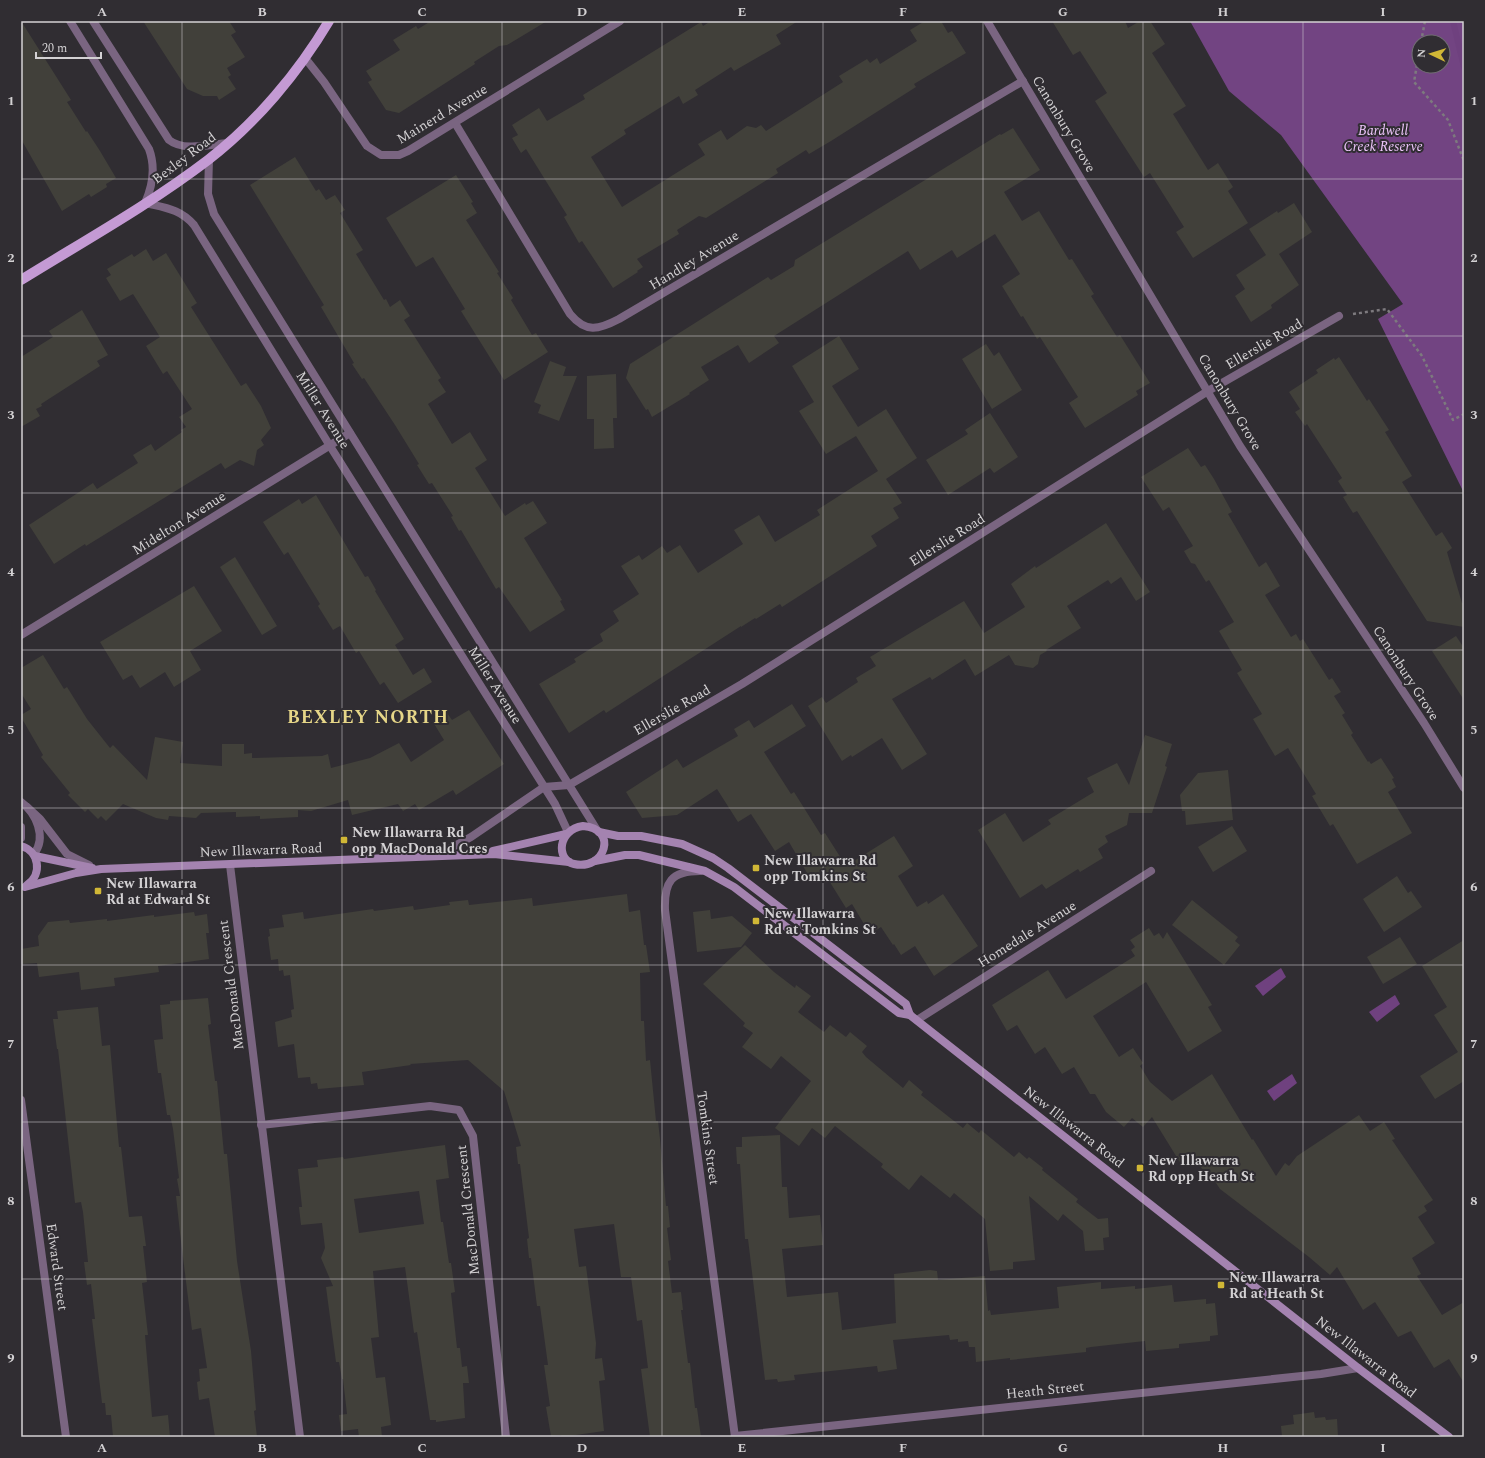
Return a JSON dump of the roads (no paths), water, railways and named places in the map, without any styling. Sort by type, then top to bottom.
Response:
[{"type":"main road","name":"Bexley Road","points":[[21,280],[145,203],[209,159],[228,143],[279,90],[305,58],[329,21]]},
{"type":"main road","points":[[583,826],[598,831],[604,839],[602,853],[595,861],[584,864],[569,862],[562,848],[563,840],[567,833],[583,826]]},
{"type":"main road","name":"New Illawarra Road","points":[[598,831],[618,836],[658,838],[687,846],[713,858],[906,1004],[914,1017],[1358,1368],[1449,1437]]},
{"type":"main road","name":"New Illawarra Road","points":[[471,855],[496,851],[567,833]]},
{"type":"main road","points":[[21,846],[27,848],[34,855],[37,864],[36,873],[31,882],[23,887]]},
{"type":"main road","name":"New Illawarra Road","points":[[595,861],[631,854],[705,871],[734,887],[899,1013],[914,1017]]},
{"type":"main road","name":"New Illawarra Road","points":[[34,855],[101,869]]},
{"type":"main road","name":"New Illawarra Road","points":[[23,887],[76,873],[101,869],[471,855],[507,855],[569,862]]},
{"type":"street","points":[[70,21],[149,149],[154,172],[152,186],[145,203]]},
{"type":"street","points":[[93,21],[169,140],[176,145],[186,146],[228,143]]},
{"type":"street","name":"Mainerd Avenue","points":[[305,58],[324,82],[367,146],[377,154],[390,156],[399,155],[455,123],[620,21]]},
{"type":"street","name":"Canonbury Grove","points":[[987,21],[1240,446],[1424,723],[1464,788]]},
{"type":"street","name":"Handley Avenue","points":[[455,123],[570,314],[580,325],[594,328],[603,327],[619,319],[1023,81]]},
{"type":"street","name":"Miller Avenue","points":[[209,159],[208,194],[214,214],[598,831]]},
{"type":"street","name":"Miller Avenue","points":[[145,203],[179,212],[186,216],[194,225],[330,446],[559,811],[567,833]]},
{"type":"street","name":"Ellerslie Road","points":[[569,786],[742,684],[1208,391],[1339,316]]},
{"type":"street","name":"Midelton Avenue","points":[[21,635],[350,433]]},
{"type":"street","points":[[425,856],[449,849],[471,837],[544,787],[569,786]]},
{"type":"street","points":[[24,804],[34,816],[39,834],[39,842],[34,855]]},
{"type":"street","points":[[24,804],[40,819],[66,854],[83,863],[101,869]]},
{"type":"street","points":[[21,827],[21,838]]},
{"type":"street","name":"MacDonald Crescent","points":[[230,865],[300,1437]]},
{"type":"street","name":"Tomkins Street","points":[[705,871],[686,872],[672,878],[666,888],[665,910],[735,1436]]},
{"type":"street","name":"Homedale Avenue","points":[[914,1017],[1152,871]]},
{"type":"street","name":"Edward Street","points":[[21,1100],[66,1437]]},
{"type":"street","name":"MacDonald Crescent","points":[[261,1125],[430,1106],[459,1110],[473,1136],[506,1437]]},
{"type":"street","name":"Heath Street","points":[[735,1436],[1313,1375],[1358,1368]]},
{"type":"waterway","points":[[1453,21],[1464,67]]},
{"type":"place","name":"New Illawarra Rd opp MacDonald Cres","points":[[344,840]]},
{"type":"place","name":"New Illawarra Rd opp Tomkins St","points":[[756,868]]},
{"type":"place","name":"New Illawarra Rd at Edward St","points":[[98,891]]},
{"type":"place","name":"New Illawarra Rd at Tomkins St","points":[[756,921]]},
{"type":"place","name":"New Illawarra Rd opp Heath St","points":[[1140,1168]]},
{"type":"place","name":"New Illawarra Rd at Heath St","points":[[1221,1285]]},
{"type":"district","name":"BEXLEY NORTH","points":[[368,717]]},
{"type":"park label","name":"Bardwell Creek Reserve","points":[[1383,138]]}]
